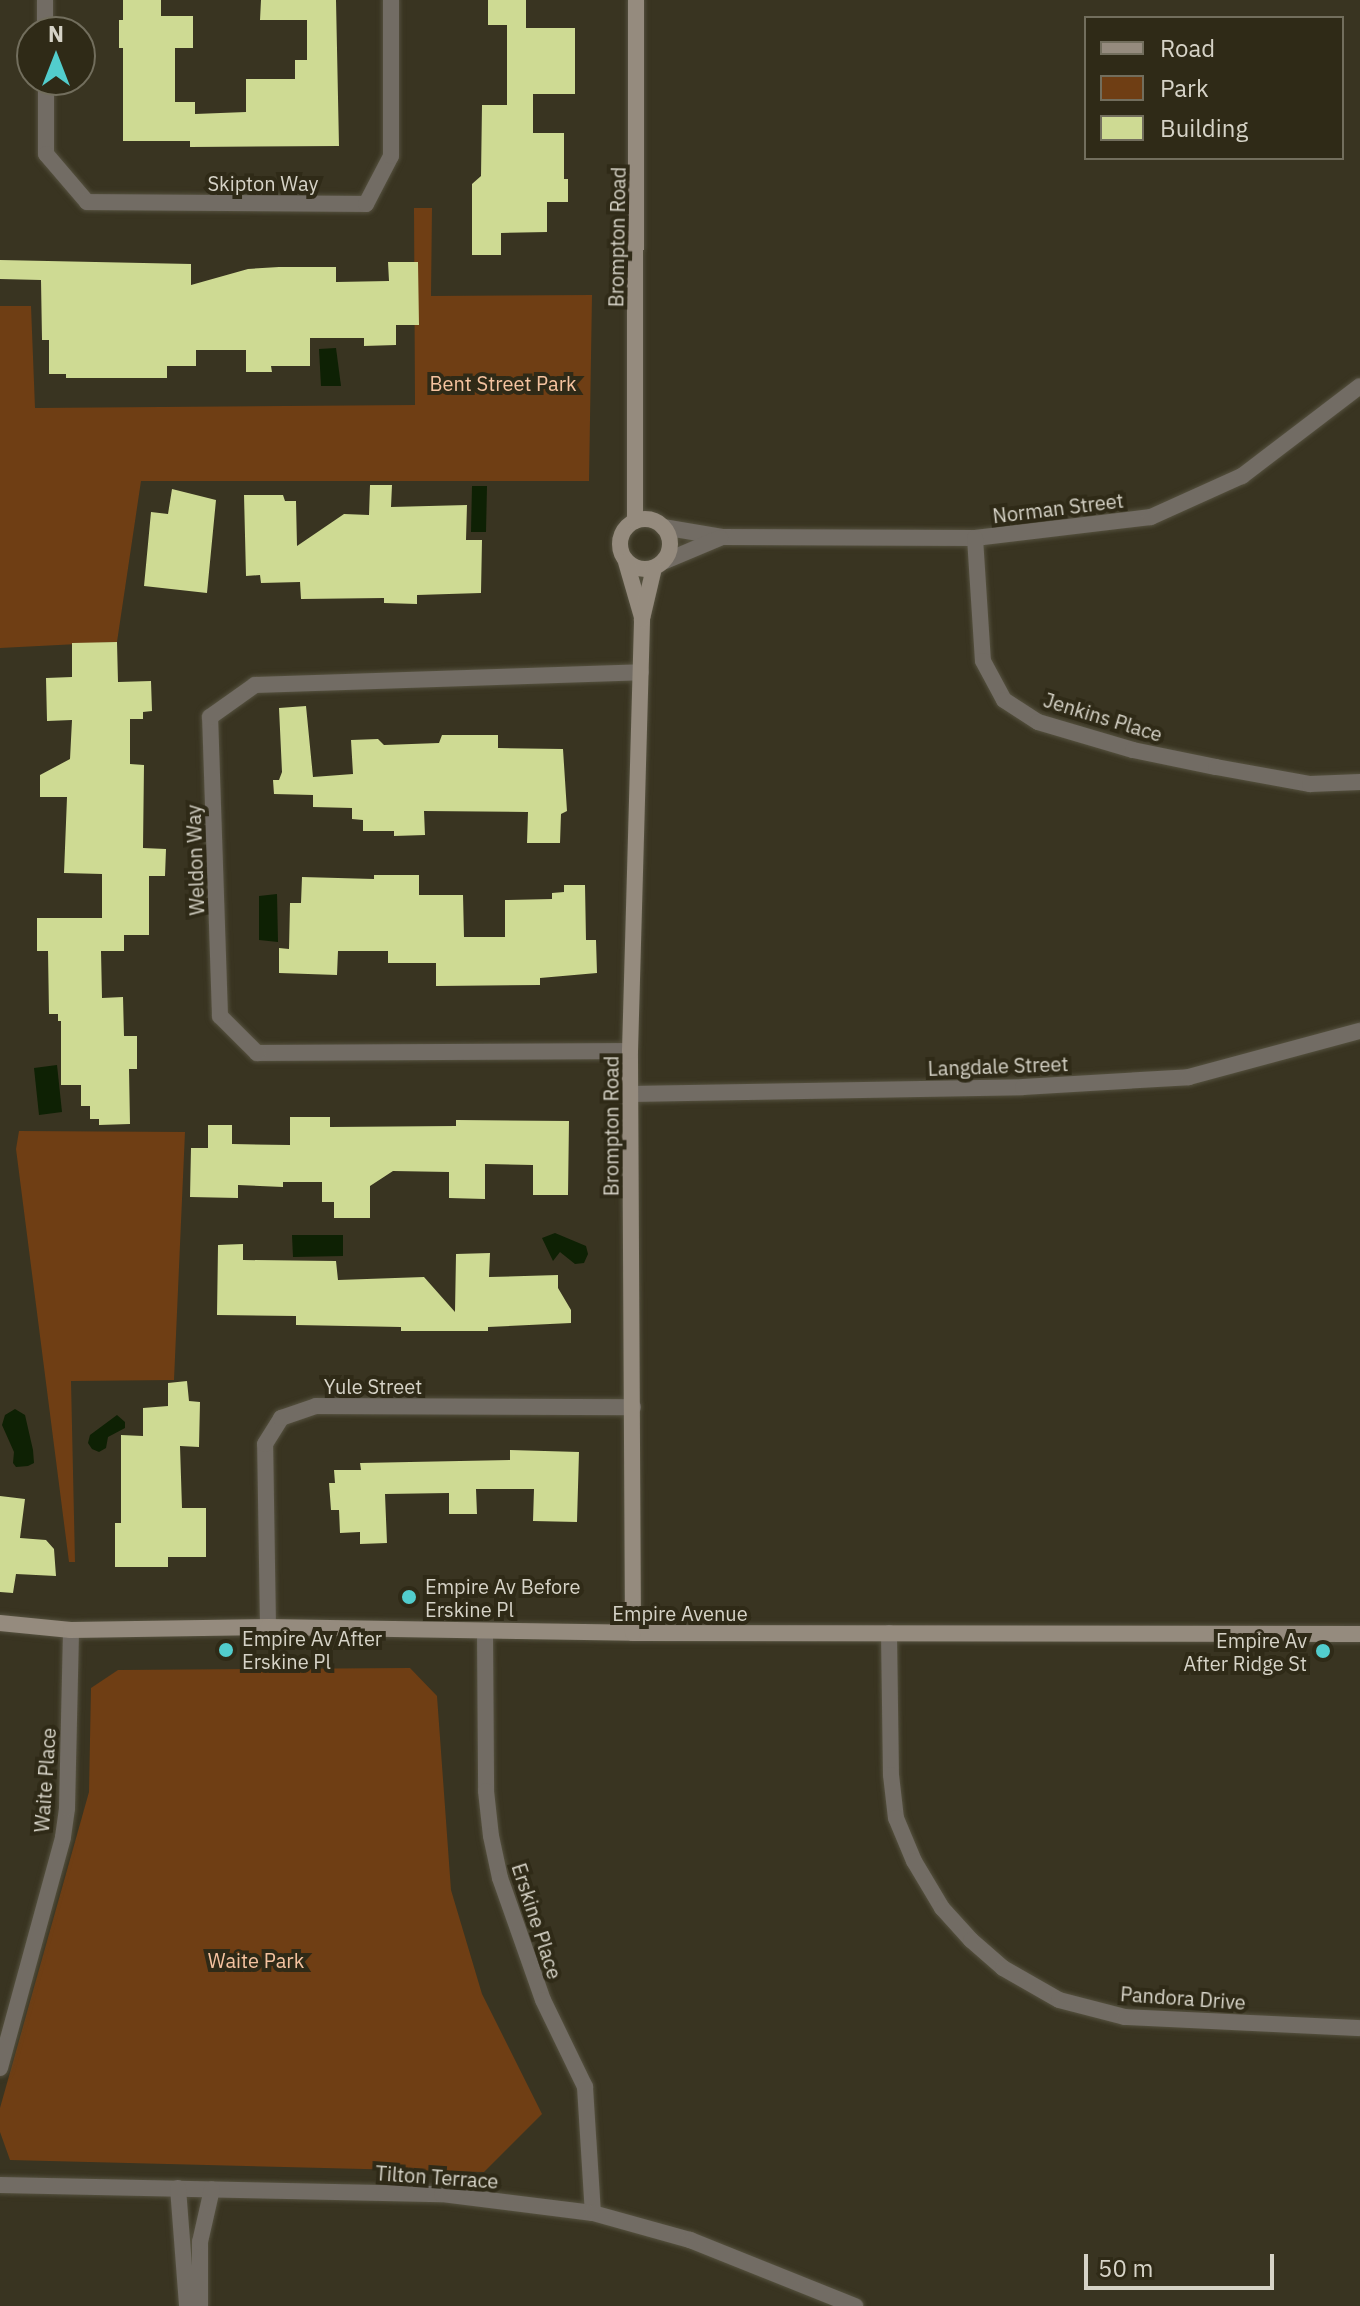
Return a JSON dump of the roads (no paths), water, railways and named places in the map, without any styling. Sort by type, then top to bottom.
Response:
[{"type":"street","name":"Skipton Way","points":[[46,96],[46,154],[87,202],[366,204],[391,156],[391,0]]},
{"type":"street","name":"Brompton Road","points":[[635,521],[638,475],[634,428],[636,0]]},
{"type":"street","name":"Norman Street","points":[[659,524],[722,537],[975,538],[1151,517],[1242,476],[1360,386]]},
{"type":"street","name":"Brompton Road","points":[[638,475],[659,524]]},
{"type":"street","points":[[635,521],[659,524],[670,544],[658,565],[635,567],[626,562],[619,544],[627,526],[635,521]]},
{"type":"street","name":"Norman Street","points":[[658,565],[722,537]]},
{"type":"street","name":"Jenkins Place","points":[[975,538],[983,661],[1004,700],[1038,722],[1133,750],[1216,767],[1310,784],[1360,782]]},
{"type":"street","name":"Brompton Road","points":[[626,562],[642,619]]},
{"type":"street","name":"Brompton Road","points":[[633,1633],[630,1051],[642,619],[658,565]]},
{"type":"street","name":"Weldon Way","points":[[630,1051],[257,1053],[220,1016],[210,717],[255,685],[641,672]]},
{"type":"street","name":"Langdale Street","points":[[630,1094],[1023,1087],[1189,1077],[1360,1031]]},
{"type":"street","name":"Yule Street","points":[[268,1627],[265,1444],[281,1418],[316,1406],[633,1407]]},
{"type":"street","name":"Empire Avenue","points":[[0,1623],[71,1630],[268,1627],[633,1633],[1360,1634]]},
{"type":"street","name":"Waite Place","points":[[0,2068],[63,1837],[67,1808],[71,1630]]},
{"type":"street","name":"Erskine Place","points":[[485,1632],[486,1791],[491,1836],[500,1878],[543,2000],[585,2087],[593,2213]]},
{"type":"street","name":"Pandora Drive","points":[[889,1633],[891,1775],[896,1818],[914,1861],[942,1908],[971,1940],[1003,1968],[1059,2000],[1125,2017],[1360,2028]]},
{"type":"street","name":"Tilton Terrace","points":[[0,2185],[442,2194],[593,2213],[690,2240],[855,2306]]},
{"type":"street","points":[[178,2188],[187,2306]]},
{"type":"street","points":[[200,2306],[200,2242],[212,2189]]},
{"type":"place","name":"Empire Av Before Erskine Pl","points":[[409,1597]]},
{"type":"place","name":"Empire Av After Erskine Pl","points":[[226,1650]]},
{"type":"place","name":"Empire Av After Ridge St","points":[[1323,1651]]},
{"type":"park label","name":"Bent Street Park","points":[[503,383]]},
{"type":"park label","name":"Waite Park","points":[[256,1960]]}]
